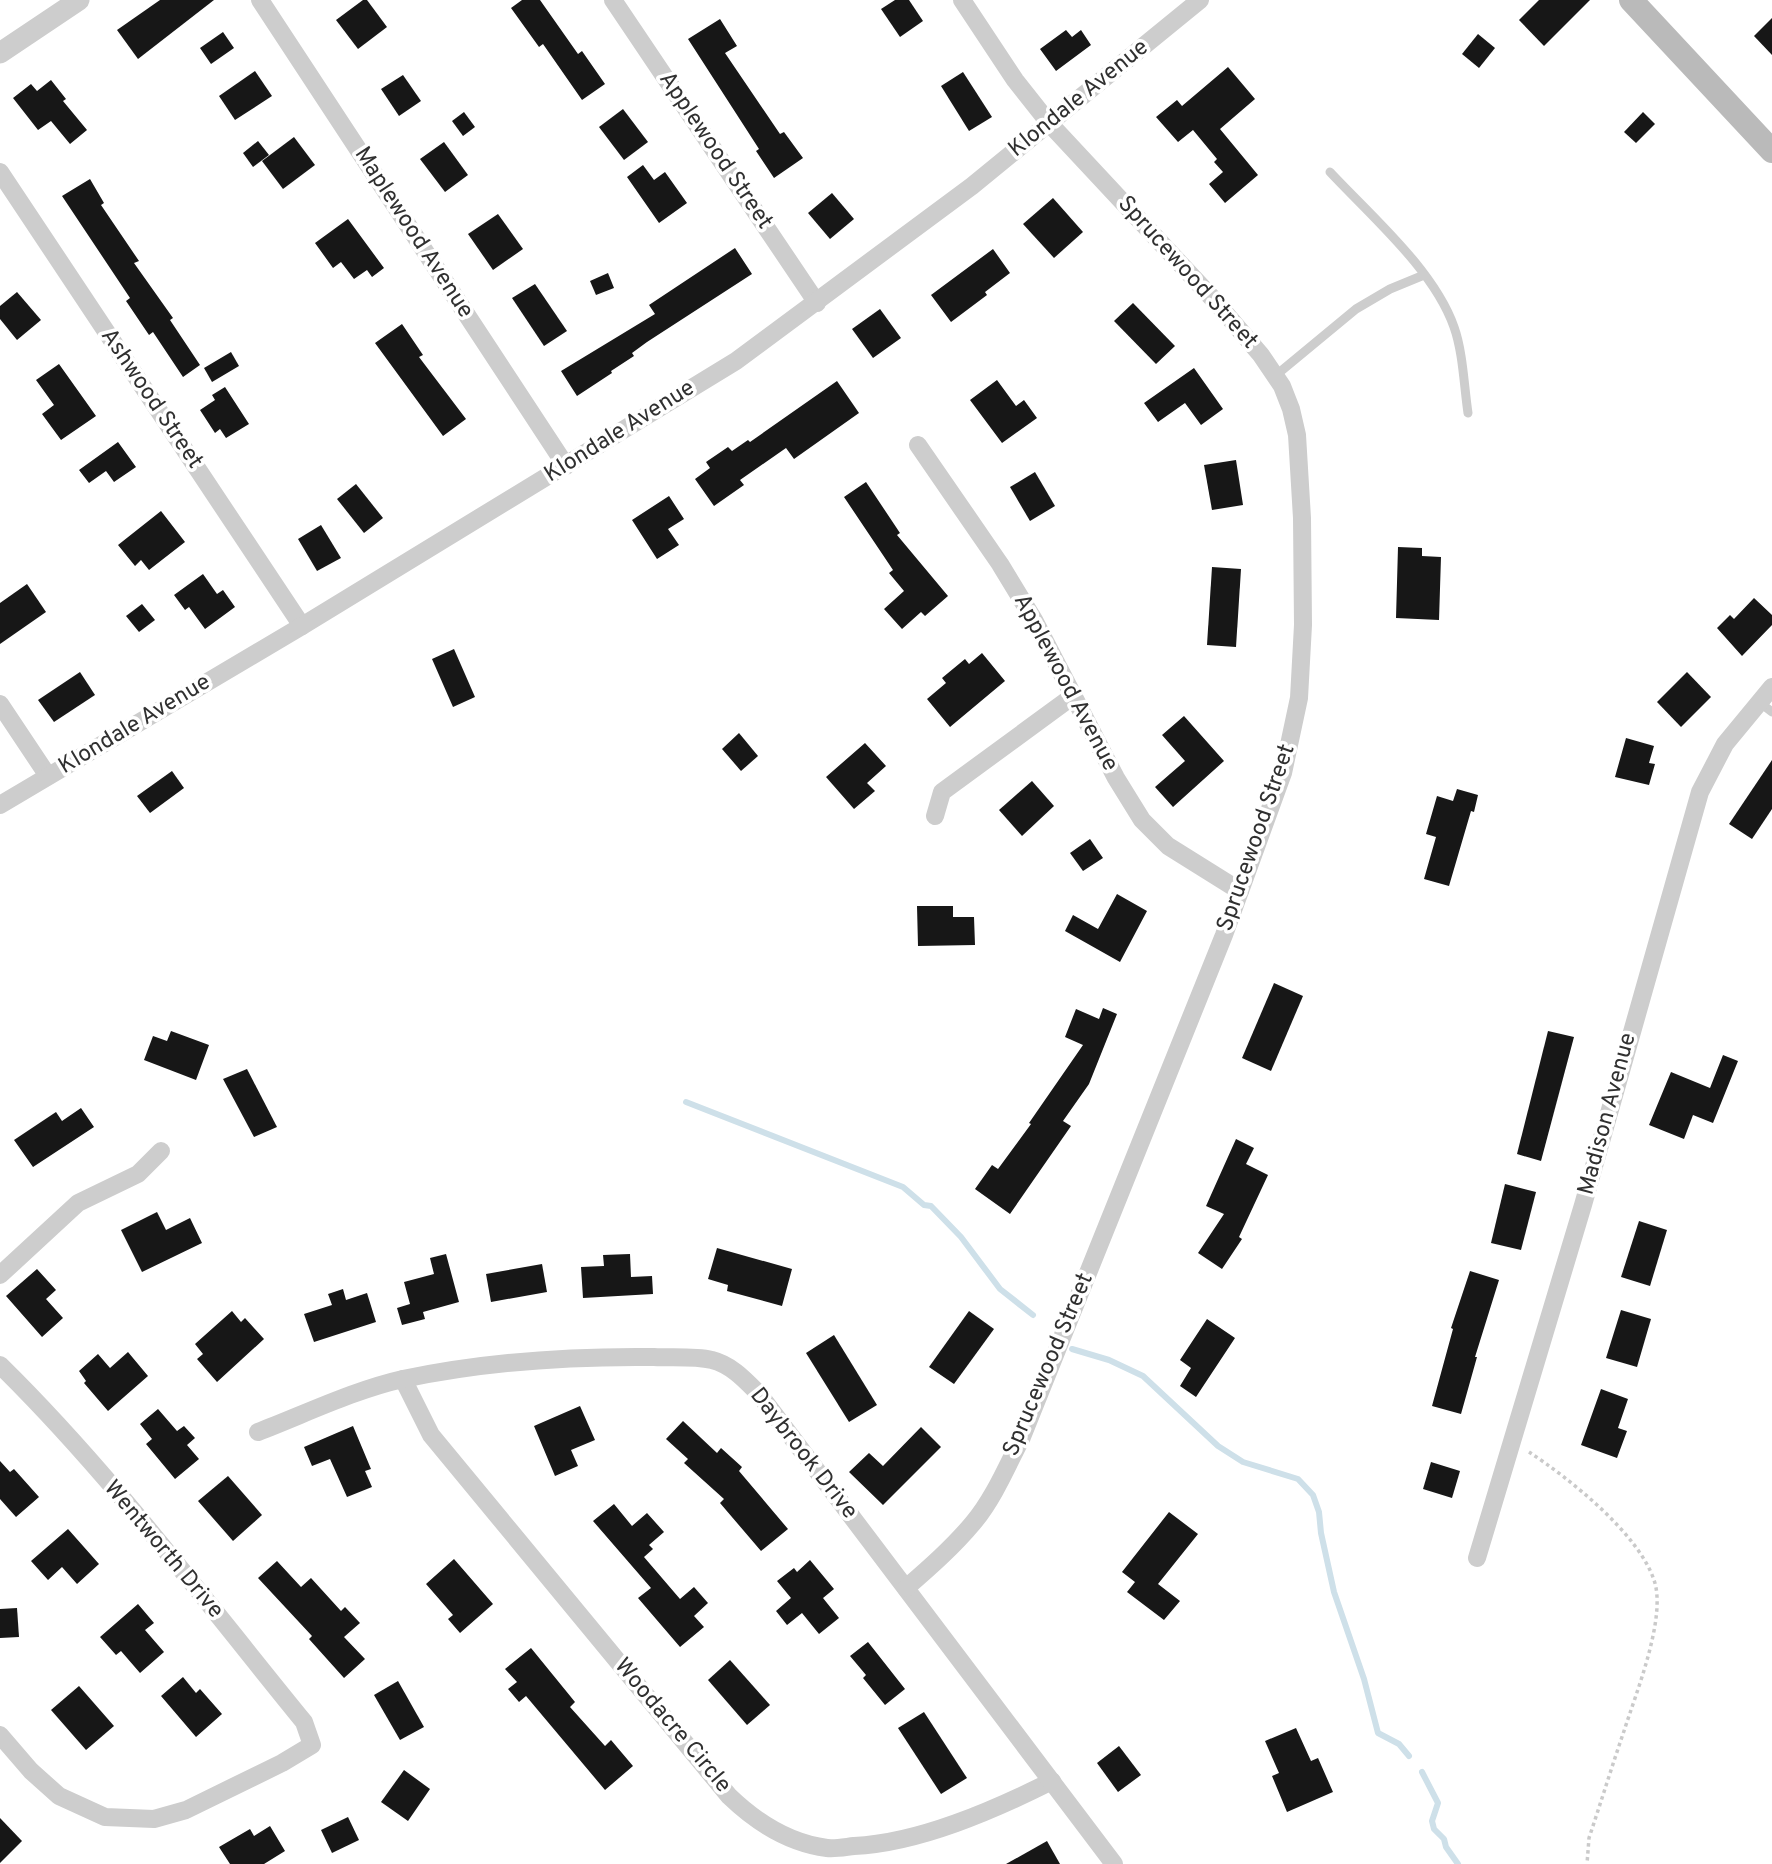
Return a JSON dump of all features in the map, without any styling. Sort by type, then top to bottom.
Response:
[{"type":"main road","points":[[1631,0],[1772,151]]},
{"type":"street","points":[[0,53],[79,0]]},
{"type":"street","name":"Maplewood Avenue","points":[[260,0],[566,466]]},
{"type":"street","name":"Applewood Street","points":[[613,0],[817,303]]},
{"type":"street","name":"Sprucewood Street","points":[[906,1588],[974,1523],[1022,1437],[1240,891],[1283,774],[1298,698],[1303,637],[1302,518],[1297,435],[1291,409],[1275,376],[1261,355],[1215,301],[1049,123],[1015,80],[962,0]]},
{"type":"street","name":"Klondale Avenue","points":[[0,805],[302,626],[736,361],[972,186],[1200,0]]},
{"type":"street","name":"Ashwood Street","points":[[0,172],[302,626]]},
{"type":"street","name":"Applewood Avenue","points":[[918,445],[1000,564],[1034,620],[1116,778],[1142,820],[1168,846],[1240,891]]},
{"type":"street","name":"Madison Avenue","points":[[1477,1558],[1583,1205],[1700,792],[1725,744],[1766,707],[1772,688]]},
{"type":"street","points":[[935,816],[942,792],[1073,696]]},
{"type":"street","points":[[0,704],[48,776]]},
{"type":"street","points":[[0,1275],[78,1203],[138,1174],[161,1151]]},
{"type":"street","name":"Daybrook Drive","points":[[258,1432],[403,1379],[513,1363],[631,1357],[700,1358],[716,1361],[742,1376],[759,1394],[1114,1864]]},
{"type":"street","name":"Wentworth Drive","points":[[0,1365],[41,1405],[136,1517],[304,1722],[312,1745],[282,1763],[186,1810],[154,1819],[105,1817],[59,1797],[31,1771],[0,1735]]},
{"type":"street","name":"Woodacre Circle","points":[[403,1379],[431,1435],[729,1796],[747,1813],[774,1831],[794,1840],[827,1848],[875,1845],[911,1837],[996,1808],[1052,1782]]},
{"type":"lane","points":[[1330,172],[1439,294],[1455,329],[1468,413]]},
{"type":"lane","points":[[1275,376],[1356,309],[1390,289],[1424,275]]},
{"type":"path","points":[[1512,1441],[1561,1473],[1624,1533],[1645,1559],[1656,1583],[1657,1612],[1648,1654],[1589,1838],[1587,1864]]},
{"type":"building","points":[[160,0],[214,0],[138,59],[117,30]]},
{"type":"building","points":[[363,0],[367,0],[387,27],[358,49],[336,20]]},
{"type":"building","points":[[522,0],[540,0],[578,54],[582,51],[605,84],[582,100],[543,44],[539,47],[511,8]]},
{"type":"building","points":[[895,0],[909,0],[923,21],[900,37],[881,9]]},
{"type":"building","points":[[1539,0],[1590,0],[1544,46],[1519,20]]},
{"type":"building","points":[[1772,18],[1772,55],[1754,36]]},
{"type":"building","points":[[720,19],[737,46],[725,53],[780,134],[784,132],[803,158],[774,178],[756,151],[759,149],[688,39]]},
{"type":"building","points":[[1066,30],[1072,37],[1081,30],[1091,45],[1056,71],[1040,49]]},
{"type":"building","points":[[223,32],[234,48],[211,64],[200,48]]},
{"type":"building","points":[[1478,34],[1495,48],[1479,68],[1462,54]]},
{"type":"building","points":[[1228,67],[1255,99],[1220,129],[1258,175],[1225,203],[1209,184],[1223,172],[1214,162],[1217,159],[1193,130],[1178,142],[1156,117],[1177,100],[1182,106]]},
{"type":"building","points":[[255,71],[272,96],[235,120],[219,96]]},
{"type":"building","points":[[963,72],[992,117],[969,131],[941,86]]},
{"type":"building","points":[[403,75],[421,101],[399,116],[381,89]]},
{"type":"building","points":[[51,80],[66,99],[63,101],[87,130],[70,144],[51,121],[38,130],[13,98],[31,84],[37,91]]},
{"type":"building","points":[[623,109],[648,142],[624,160],[599,127]]},
{"type":"building","points":[[464,112],[475,127],[463,136],[452,121]]},
{"type":"building","points":[[1643,112],[1655,124],[1636,143],[1624,132]]},
{"type":"building","points":[[294,137],[315,165],[283,189],[262,161]]},
{"type":"building","points":[[258,141],[269,155],[253,167],[243,153]]},
{"type":"building","points":[[444,142],[468,175],[445,192],[420,159]]},
{"type":"building","points":[[643,165],[654,180],[665,172],[687,203],[659,223],[627,177]]},
{"type":"building","points":[[90,179],[104,203],[101,205],[139,261],[134,263],[173,318],[170,320],[200,365],[183,377],[153,332],[149,335],[126,301],[130,298],[62,196]]},
{"type":"building","points":[[832,193],[854,219],[830,239],[808,213]]},
{"type":"building","points":[[1053,198],[1083,232],[1054,258],[1023,224]]},
{"type":"building","points":[[498,214],[523,249],[493,270],[468,234]]},
{"type":"building","points":[[348,219],[384,268],[372,277],[367,270],[354,279],[341,262],[333,268],[315,243]]},
{"type":"building","points":[[735,248],[752,274],[647,342],[632,353],[634,356],[611,371],[612,373],[577,396],[561,371],[655,314],[649,305]]},
{"type":"building","points":[[993,249],[1010,273],[985,292],[987,295],[951,322],[931,295]]},
{"type":"building","points":[[608,273],[614,288],[596,295],[590,281]]},
{"type":"building","points":[[535,284],[567,331],[544,346],[512,298]]},
{"type":"building","points":[[17,292],[41,320],[17,340],[0,319],[0,306]]},
{"type":"building","points":[[1133,303],[1175,346],[1156,364],[1114,321]]},
{"type":"building","points":[[880,309],[901,338],[873,358],[852,329]]},
{"type":"building","points":[[402,324],[423,355],[419,357],[466,419],[443,436],[375,343]]},
{"type":"building","points":[[231,352],[239,366],[212,382],[204,368]]},
{"type":"building","points":[[59,364],[96,416],[61,440],[42,414],[54,405],[36,380]]},
{"type":"building","points":[[1194,368],[1223,409],[1201,425],[1185,403],[1158,422],[1144,403]]},
{"type":"building","points":[[997,380],[1016,406],[1024,400],[1037,418],[1002,443],[970,400]]},
{"type":"building","points":[[837,381],[859,413],[794,459],[786,448],[740,480],[744,485],[714,506],[695,479],[710,468],[706,462],[728,447],[732,451],[748,440],[750,442]]},
{"type":"building","points":[[225,387],[249,424],[226,438],[220,429],[215,433],[200,410],[215,400],[212,395]]},
{"type":"building","points":[[118,442],[136,467],[114,482],[106,471],[89,483],[79,470]]},
{"type":"building","points":[[1236,460],[1243,505],[1212,510],[1204,465]]},
{"type":"building","points":[[1035,472],[1055,506],[1030,521],[1010,487]]},
{"type":"building","points":[[866,482],[900,533],[897,535],[948,596],[925,616],[921,612],[902,629],[884,609],[904,591],[889,573],[893,570],[844,497]]},
{"type":"building","points":[[356,484],[383,518],[364,533],[337,499]]},
{"type":"building","points":[[669,496],[684,519],[668,529],[679,545],[657,559],[632,520]]},
{"type":"building","points":[[161,511],[185,542],[149,570],[141,560],[135,566],[118,545]]},
{"type":"building","points":[[321,525],[341,558],[317,571],[298,539]]},
{"type":"building","points":[[1398,547],[1422,548],[1422,556],[1441,557],[1439,620],[1396,618]]},
{"type":"building","points":[[1212,567],[1241,569],[1236,647],[1207,645]]},
{"type":"building","points":[[203,574],[217,594],[223,590],[235,607],[205,629],[189,607],[185,610],[174,595]]},
{"type":"building","points":[[27,584],[46,612],[0,644],[0,603]]},
{"type":"building","points":[[1754,598],[1772,615],[1772,625],[1742,656],[1717,628],[1730,615],[1734,619]]},
{"type":"building","points":[[142,604],[155,620],[139,632],[126,616]]},
{"type":"building","points":[[454,649],[475,697],[453,707],[432,659]]},
{"type":"building","points":[[982,653],[1005,681],[950,727],[927,699],[946,683],[942,678],[965,659],[969,664]]},
{"type":"building","points":[[80,672],[95,695],[54,722],[38,700]]},
{"type":"building","points":[[1687,672],[1711,697],[1681,727],[1657,702]]},
{"type":"building","points":[[1184,716],[1224,761],[1173,807],[1155,787],[1185,761],[1162,735]]},
{"type":"building","points":[[739,733],[758,756],[741,771],[722,749]]},
{"type":"building","points":[[1626,738],[1654,746],[1649,763],[1655,764],[1649,785],[1615,777]]},
{"type":"building","points":[[865,743],[886,766],[867,783],[875,791],[854,809],[826,777]]},
{"type":"building","points":[[1772,760],[1772,809],[1752,839],[1729,824]]},
{"type":"building","points":[[172,771],[184,788],[150,813],[137,796]]},
{"type":"building","points":[[1032,781],[1054,806],[1022,836],[999,810]]},
{"type":"building","points":[[1457,789],[1478,795],[1449,886],[1424,879],[1436,837],[1426,834],[1437,796],[1453,801]]},
{"type":"building","points":[[1090,839],[1103,858],[1083,871],[1070,853]]},
{"type":"building","points":[[1117,894],[1147,911],[1120,962],[1065,931],[1073,915],[1098,929]]},
{"type":"building","points":[[917,906],[953,906],[953,917],[974,917],[975,945],[918,946]]},
{"type":"building","points":[[1274,983],[1303,996],[1271,1071],[1242,1058]]},
{"type":"building","points":[[1103,1008],[1117,1014],[1089,1084],[1063,1121],[1071,1126],[1010,1214],[975,1189],[992,1165],[998,1169],[1083,1045],[1065,1037],[1076,1009],[1099,1019]]},
{"type":"building","points":[[171,1031],[209,1045],[196,1080],[144,1060],[153,1036],[167,1041]]},
{"type":"building","points":[[1548,1031],[1574,1037],[1541,1161],[1517,1154]]},
{"type":"building","points":[[1723,1055],[1738,1061],[1713,1123],[1693,1115],[1684,1139],[1649,1125],[1671,1072],[1710,1088]]},
{"type":"building","points":[[247,1069],[277,1127],[254,1137],[223,1079]]},
{"type":"building","points":[[81,1108],[94,1127],[33,1167],[14,1140],[56,1112],[62,1121]]},
{"type":"building","points":[[1236,1139],[1254,1148],[1246,1164],[1268,1175],[1239,1237],[1242,1239],[1222,1269],[1198,1253],[1224,1214],[1206,1206]]},
{"type":"building","points":[[1505,1184],[1536,1192],[1521,1250],[1491,1243]]},
{"type":"building","points":[[157,1212],[166,1230],[190,1218],[202,1243],[142,1272],[121,1230]]},
{"type":"building","points":[[1639,1221],[1667,1230],[1650,1286],[1621,1277]]},
{"type":"building","points":[[717,1248],[792,1269],[782,1306],[727,1291],[728,1285],[708,1279]]},
{"type":"building","points":[[446,1254],[459,1302],[423,1312],[425,1319],[402,1325],[397,1308],[410,1304],[404,1282],[434,1274],[430,1258]]},
{"type":"building","points":[[630,1254],[631,1277],[652,1276],[653,1294],[583,1298],[581,1267],[604,1266],[603,1255]]},
{"type":"building","points":[[542,1264],[547,1292],[491,1302],[486,1274]]},
{"type":"building","points":[[37,1269],[56,1290],[46,1299],[63,1318],[42,1337],[6,1296]]},
{"type":"building","points":[[1470,1271],[1499,1280],[1461,1414],[1432,1406],[1453,1329],[1451,1328]]},
{"type":"building","points":[[343,1289],[346,1300],[367,1293],[376,1322],[314,1342],[304,1314],[332,1305],[328,1294]]},
{"type":"building","points":[[1621,1310],[1651,1319],[1637,1367],[1606,1358]]},
{"type":"building","points":[[232,1311],[241,1322],[245,1318],[264,1339],[217,1382],[197,1359],[203,1354],[195,1344]]},
{"type":"building","points":[[969,1311],[994,1329],[954,1384],[929,1367]]},
{"type":"building","points":[[1207,1319],[1235,1338],[1196,1397],[1180,1386],[1191,1368],[1180,1360]]},
{"type":"building","points":[[834,1335],[877,1405],[849,1422],[806,1353]]},
{"type":"building","points":[[128,1352],[148,1376],[108,1411],[84,1383],[86,1381],[79,1371],[98,1354],[110,1368]]},
{"type":"building","points":[[1601,1389],[1628,1399],[1618,1428],[1627,1431],[1617,1458],[1581,1445]]},
{"type":"building","points":[[580,1406],[595,1440],[571,1450],[578,1466],[555,1476],[534,1426]]},
{"type":"building","points":[[158,1409],[177,1431],[184,1426],[195,1438],[187,1445],[199,1459],[175,1479],[146,1444],[152,1439],[140,1424]]},
{"type":"building","points":[[683,1421],[717,1453],[721,1448],[742,1467],[739,1471],[788,1529],[761,1551],[720,1503],[724,1499],[684,1463],[688,1459],[666,1439]]},
{"type":"building","points":[[353,1426],[371,1469],[365,1471],[372,1487],[347,1497],[330,1459],[312,1466],[304,1447]]},
{"type":"building","points":[[921,1427],[941,1447],[883,1505],[849,1472],[869,1453],[883,1466]]},
{"type":"building","points":[[0,1461],[10,1472],[14,1469],[39,1497],[16,1517],[0,1499]]},
{"type":"building","points":[[1431,1462],[1460,1471],[1452,1498],[1423,1489]]},
{"type":"building","points":[[228,1476],[262,1515],[233,1541],[198,1501]]},
{"type":"building","points":[[614,1504],[632,1526],[647,1513],[664,1532],[649,1545],[653,1549],[644,1557],[680,1599],[694,1587],[708,1603],[694,1616],[704,1627],[680,1647],[638,1598],[651,1588],[593,1521]]},
{"type":"building","points":[[1169,1512],[1198,1534],[1158,1584],[1180,1601],[1164,1620],[1127,1592],[1135,1582],[1122,1572]]},
{"type":"building","points":[[68,1529],[99,1564],[77,1584],[62,1567],[48,1580],[31,1561]]},
{"type":"building","points":[[454,1559],[493,1604],[460,1633],[448,1619],[453,1615],[426,1584]]},
{"type":"building","points":[[810,1560],[834,1589],[823,1598],[839,1618],[819,1634],[802,1613],[787,1625],[776,1611],[791,1598],[777,1581],[794,1568],[797,1572]]},
{"type":"building","points":[[277,1561],[301,1587],[311,1578],[341,1611],[345,1607],[360,1623],[344,1637],[365,1659],[344,1678],[309,1639],[312,1636],[258,1578]]},
{"type":"building","points":[[138,1604],[154,1623],[145,1630],[164,1652],[140,1673],[121,1651],[116,1655],[100,1637]]},
{"type":"building","points":[[17,1608],[19,1637],[0,1638],[0,1609]]},
{"type":"building","points":[[868,1642],[905,1689],[885,1705],[863,1678],[866,1675],[850,1656]]},
{"type":"building","points":[[531,1648],[575,1702],[570,1707],[605,1746],[611,1740],[633,1766],[605,1790],[526,1696],[519,1702],[508,1689],[517,1682],[505,1669]]},
{"type":"building","points":[[730,1660],[770,1705],[747,1725],[708,1680]]},
{"type":"building","points":[[183,1677],[196,1693],[200,1689],[222,1714],[196,1737],[161,1696]]},
{"type":"building","points":[[398,1681],[424,1727],[400,1740],[374,1695]]},
{"type":"building","points":[[79,1686],[114,1726],[86,1750],[51,1710]]},
{"type":"building","points":[[924,1712],[967,1778],[941,1794],[898,1728]]},
{"type":"building","points":[[1296,1728],[1311,1761],[1318,1758],[1333,1792],[1287,1812],[1272,1776],[1279,1773],[1265,1741]]},
{"type":"building","points":[[1119,1746],[1141,1775],[1118,1792],[1097,1763]]},
{"type":"building","points":[[404,1770],[430,1789],[408,1821],[381,1802]]},
{"type":"building","points":[[348,1817],[359,1840],[332,1853],[321,1830]]},
{"type":"building","points":[[0,1818],[22,1841],[0,1863]]},
{"type":"building","points":[[270,1826],[285,1851],[264,1864],[230,1864],[219,1847],[250,1829],[254,1836]]},
{"type":"building","points":[[1047,1841],[1060,1864],[1006,1864]]},
{"type":"waterway","points":[[686,1102],[903,1187],[924,1205],[931,1206],[961,1237],[1000,1289],[1033,1315]]},
{"type":"waterway","points":[[1072,1349],[1109,1360],[1143,1376],[1218,1446],[1243,1462],[1298,1479],[1313,1495],[1319,1512],[1334,1592],[1364,1679],[1378,1733],[1399,1744],[1409,1756]]},
{"type":"waterway","points":[[1422,1772],[1438,1803],[1432,1821],[1434,1829],[1444,1839],[1446,1847],[1458,1864]]}]
